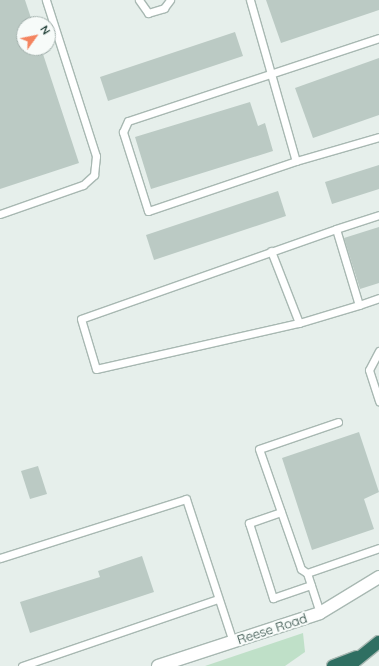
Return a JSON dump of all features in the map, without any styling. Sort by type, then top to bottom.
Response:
[{"type":"highway","points":[[349,666],[379,642]]},
{"type":"highway","points":[[333,666],[364,653]]},
{"type":"street","name":"Reese Road","points":[[158,666],[320,613],[379,577]]},
{"type":"lane","points":[[0,214],[83,186],[94,175],[96,156],[46,0]]},
{"type":"lane","points":[[138,0],[148,13],[164,8],[170,0]]},
{"type":"lane","points":[[250,0],[296,161]]},
{"type":"lane","points":[[379,38],[128,121],[123,132],[148,211],[296,161],[379,137]]},
{"type":"lane","points":[[379,215],[271,251],[81,319],[96,370],[299,323],[379,298]]},
{"type":"lane","points":[[336,229],[359,305]]},
{"type":"lane","points":[[271,251],[299,323]]},
{"type":"lane","points":[[379,351],[369,370],[379,401]]},
{"type":"lane","points":[[320,613],[307,573],[301,569],[259,449],[338,422]]},
{"type":"lane","points":[[0,558],[186,499],[233,642]]},
{"type":"lane","points":[[281,512],[249,523],[272,598],[311,585]]},
{"type":"lane","points":[[307,573],[379,548]]},
{"type":"lane","points":[[22,666],[218,599]]},
{"type":"green space","points":[[303,633],[305,652],[285,666],[205,666]]},
{"type":"building","points":[[0,0],[25,0],[30,16],[16,16],[16,56],[44,56],[79,163],[0,189]]},
{"type":"building","points":[[266,0],[379,0],[379,10],[281,43]]},
{"type":"building","points":[[235,32],[243,56],[108,101],[100,77]]},
{"type":"building","points":[[379,58],[379,115],[313,138],[295,88]]},
{"type":"building","points":[[250,102],[258,126],[265,123],[273,151],[151,189],[135,137]]},
{"type":"building","points":[[379,165],[379,189],[332,204],[325,182]]},
{"type":"building","points":[[278,191],[286,216],[154,260],[146,235]]},
{"type":"building","points":[[379,227],[379,283],[360,289],[344,238]]},
{"type":"building","points":[[359,432],[379,492],[364,499],[374,529],[312,550],[282,458]]},
{"type":"building","points":[[38,466],[47,494],[30,499],[21,471]]},
{"type":"building","points":[[142,556],[154,592],[30,633],[20,602],[100,577],[98,571]]}]
